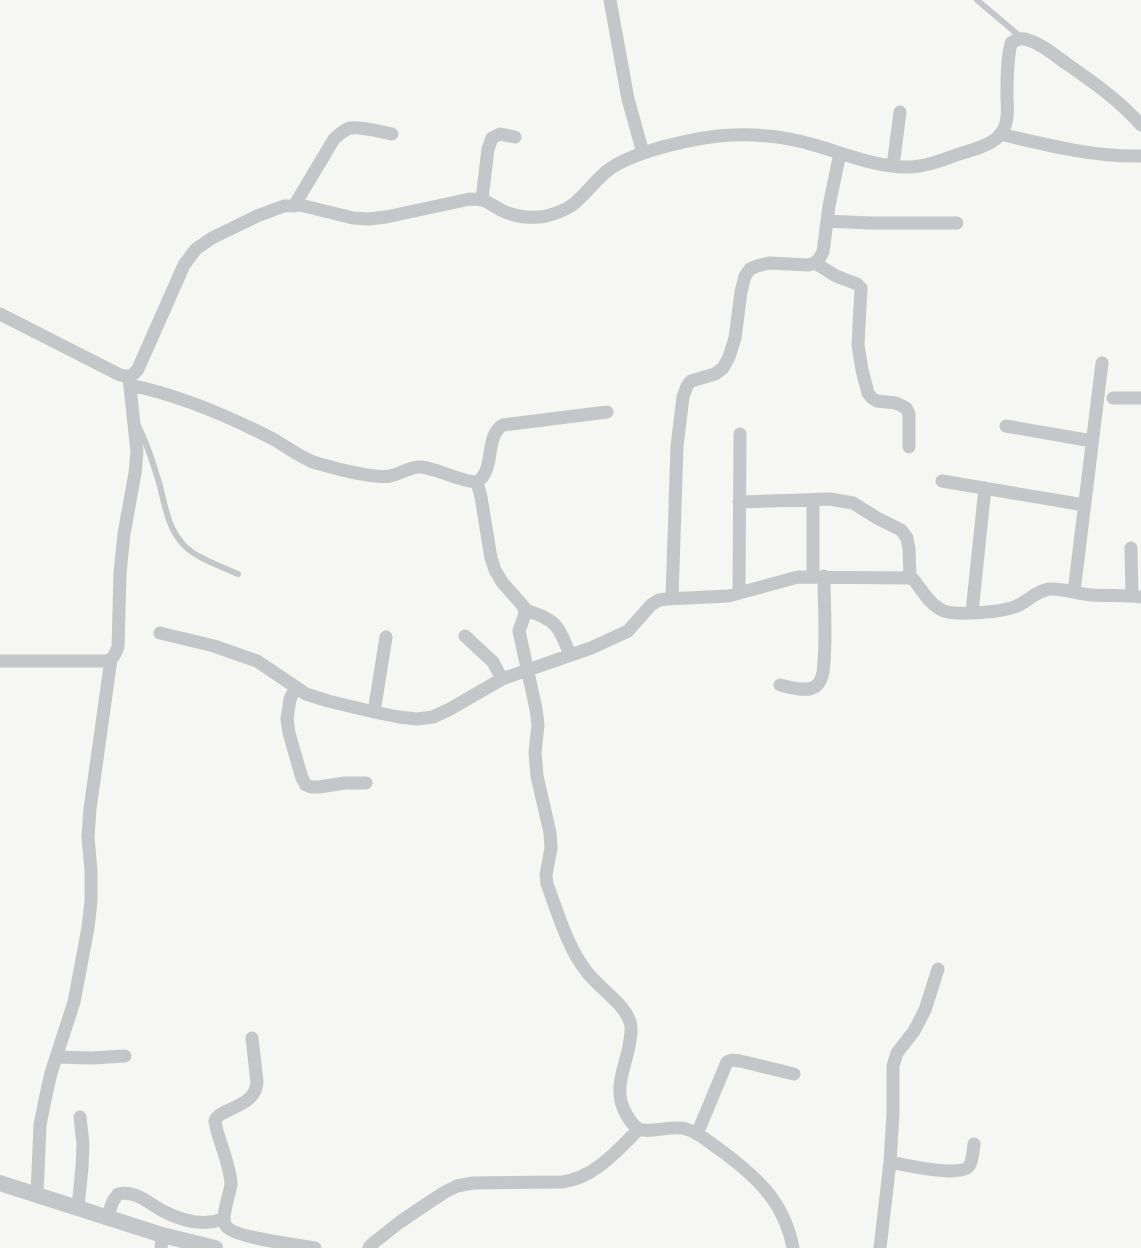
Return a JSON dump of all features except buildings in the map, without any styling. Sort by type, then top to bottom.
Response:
[{"type":"street","points":[[610,0],[628,99],[643,153]]},
{"type":"street","points":[[37,1194],[40,1125],[44,1100],[74,1002],[88,928],[91,901],[91,871],[88,837],[90,809],[111,659],[118,647],[120,573],[136,452],[129,381],[138,369],[184,265],[196,249],[212,238],[257,216],[284,206],[300,205],[353,218],[368,219],[386,217],[470,199],[482,199],[502,211],[516,215],[538,217],[555,214],[577,202],[593,184],[611,168],[628,158],[707,138],[732,135],[762,135],[786,138],[893,166],[909,167],[925,165],[986,145],[1000,134],[1005,126],[1007,115],[1008,56],[1010,43],[1016,39],[1024,39],[1047,50],[1096,84],[1141,125]]},
{"type":"street","points":[[893,166],[900,112]]},
{"type":"street","points":[[294,206],[334,139],[342,132],[350,128],[358,128],[392,134]]},
{"type":"street","points":[[482,199],[488,149],[492,138],[500,134],[515,137]]},
{"type":"street","points":[[1000,134],[1096,154],[1141,156]]},
{"type":"street","points":[[672,598],[677,446],[683,397],[687,386],[691,381],[715,374],[723,368],[729,357],[735,338],[741,292],[745,276],[750,269],[769,263],[808,265],[815,263],[819,259],[823,252],[827,221],[840,153]]},
{"type":"street","points":[[827,221],[870,223],[957,223]]},
{"type":"street","points":[[815,263],[836,276],[857,284],[861,288],[858,345],[868,393],[877,401],[896,403],[906,408],[909,414],[909,447]]},
{"type":"street","points":[[0,314],[129,381],[164,392],[210,410],[270,438],[303,458],[322,464],[379,477],[391,476],[414,467],[423,467],[457,478],[477,482]]},
{"type":"street","points":[[1074,592],[1102,363]]},
{"type":"street","points":[[1112,398],[1141,398]]},
{"type":"street","points":[[477,482],[481,479],[485,472],[495,434],[503,425],[607,412]]},
{"type":"street","points":[[1006,426],[1092,441]]},
{"type":"street","points":[[739,593],[740,434]]},
{"type":"street","points":[[942,481],[1084,505]]},
{"type":"street","points":[[477,482],[491,558],[495,570],[502,582],[525,610],[519,631],[536,709],[538,725],[535,752],[537,776],[550,833],[551,848],[546,875],[547,884],[571,945],[586,972],[625,1012],[630,1022],[630,1046],[619,1090],[620,1101],[627,1116],[639,1129],[646,1131],[673,1127],[686,1129],[703,1137],[746,1169],[774,1202],[784,1218],[796,1247]]},
{"type":"street","points":[[972,612],[985,488]]},
{"type":"street","points":[[740,502],[830,499],[853,503],[877,518],[901,530],[907,538],[910,578]]},
{"type":"street","points":[[780,685],[800,689],[810,689],[816,686],[823,673],[824,644],[813,500]]},
{"type":"street","points":[[160,633],[214,646],[257,661],[306,694],[374,712],[417,720],[433,717],[450,709],[502,680],[591,648],[628,631],[651,605],[659,600],[672,598],[728,596],[798,576],[910,578],[914,580],[932,603],[944,611],[956,612],[990,611],[1017,606],[1038,592],[1049,589],[1091,595],[1136,597],[1131,548]]},
{"type":"street","points":[[525,610],[544,617],[552,622],[561,632],[570,655]]},
{"type":"street","points":[[464,636],[493,662],[502,680]]},
{"type":"street","points":[[374,712],[386,637]]},
{"type":"street","points":[[0,661],[106,661],[111,659]]},
{"type":"street","points":[[296,687],[290,699],[287,720],[289,733],[302,778],[306,785],[310,787],[319,787],[345,783],[366,784]]},
{"type":"street","points":[[880,1248],[890,1162],[893,1114],[893,1066],[897,1053],[914,1031],[925,1010],[938,969]]},
{"type":"street","points":[[252,1038],[257,1088],[253,1095],[243,1103],[218,1116],[215,1120],[230,1173],[229,1197],[224,1219],[226,1226],[232,1231],[257,1238],[315,1248]]},
{"type":"street","points":[[56,1057],[92,1058],[124,1056]]},
{"type":"street","points":[[697,1134],[727,1062],[732,1060],[740,1060],[794,1074]]},
{"type":"street","points":[[78,1208],[83,1144],[80,1117]]},
{"type":"street","points":[[369,1248],[400,1222],[445,1192],[457,1186],[473,1183],[562,1182],[574,1180],[588,1174],[603,1163],[639,1129]]},
{"type":"street","points":[[890,1162],[935,1170],[957,1172],[970,1165],[974,1144]]},
{"type":"street","points":[[0,1183],[107,1217],[161,1241],[215,1248]]},
{"type":"street","points":[[107,1217],[113,1201],[118,1194],[126,1192],[135,1194],[178,1218],[205,1222],[213,1222],[224,1219]]},
{"type":"lane","points":[[977,0],[1024,39]]},
{"type":"lane","points":[[132,414],[142,432],[173,529],[182,544],[193,553],[238,574]]}]
